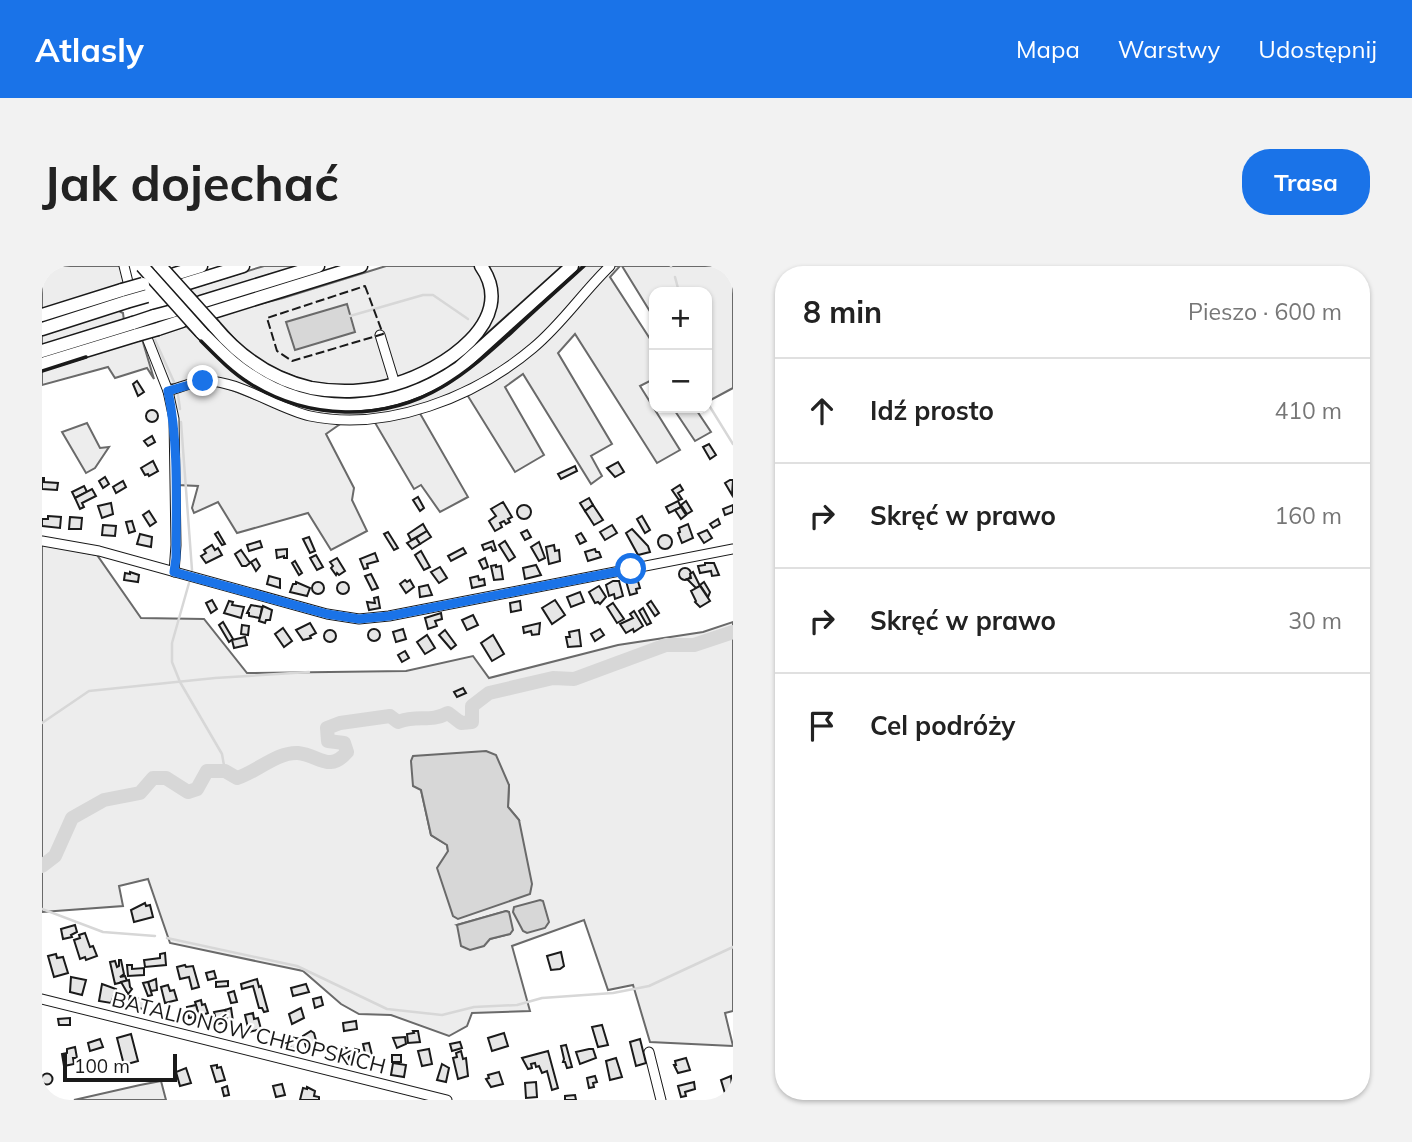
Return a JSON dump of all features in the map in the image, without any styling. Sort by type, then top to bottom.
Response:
[{"type":"highway","points":[[142,266],[201,332],[248,374],[307,401],[342,405],[386,402],[442,379],[459,368],[572,266]]},
{"type":"highway","points":[[160,266],[246,358],[290,382],[333,391],[356,391],[395,384],[418,376],[459,351],[482,327],[490,311],[492,290],[481,266]]},
{"type":"highway","points":[[175,274],[201,266]]},
{"type":"highway","points":[[184,284],[243,266]]},
{"type":"highway","points":[[201,302],[318,266]]},
{"type":"highway","points":[[210,313],[361,266]]},
{"type":"highway","points":[[42,315],[126,291],[149,289]]},
{"type":"highway","points":[[42,329],[126,291]]},
{"type":"highway","points":[[42,363],[139,332],[173,311]]},
{"type":"highway","points":[[156,323],[182,321]]},
{"type":"highway","points":[[42,351],[139,332]]},
{"type":"street","points":[[124,266],[126,291]]},
{"type":"street","points":[[168,391],[203,381],[225,383],[309,416],[340,419],[392,415],[436,404],[503,371],[534,347],[610,266]]},
{"type":"street","points":[[139,332],[168,391],[174,419],[174,572]]},
{"type":"street","points":[[380,335],[395,384]]},
{"type":"street","points":[[42,541],[87,548],[327,614],[368,619],[733,549]]},
{"type":"street","name":"BATALIONÓW CHŁOPSKICH","points":[[42,999],[447,1100]]},
{"type":"street","points":[[649,1052],[661,1100]]},
{"type":"shaded area","points":[[42,266],[120,266],[124,283],[42,311]]},
{"type":"shaded area","points":[[264,266],[302,266],[198,298],[189,289]]},
{"type":"shaded area","points":[[386,266],[476,266],[483,275],[487,302],[477,326],[452,350],[412,374],[359,387],[300,379],[272,368],[246,352],[214,316],[283,298]]},
{"type":"shaded area","points":[[487,266],[562,266],[454,363],[420,383],[383,395],[342,398],[320,396],[287,387],[242,362],[207,327],[229,347],[326,394],[431,374],[495,309],[494,279]]},
{"type":"shaded area","points":[[582,266],[605,266],[534,344],[502,368],[467,388],[438,400],[384,415],[350,417],[307,412],[240,386],[169,384],[151,337],[186,326],[233,372],[271,395],[317,409],[348,412],[376,410],[407,403],[447,385],[479,360]]},
{"type":"shaded area","points":[[614,266],[620,266],[610,277],[649,337],[649,382],[640,386],[649,400],[649,413],[657,413],[680,450],[657,463],[575,334],[558,353],[612,444],[591,456],[602,476],[591,484],[523,374],[505,387],[544,455],[515,472],[466,393],[505,372]]},
{"type":"shaded area","points":[[622,266],[724,266],[733,280],[733,388],[712,399],[712,287],[649,287],[649,310]]},
{"type":"shaded area","points":[[347,304],[355,332],[295,350],[286,322]]},
{"type":"shaded area","points":[[117,310],[123,313],[124,321],[42,347],[42,334]]},
{"type":"shaded area","points":[[142,339],[154,379],[147,368],[115,378],[108,367],[42,385],[42,369]]},
{"type":"shaded area","points":[[204,384],[224,387],[306,419],[343,422],[326,434],[354,488],[352,500],[367,531],[331,550],[308,513],[237,533],[218,502],[194,513],[192,508],[198,486],[177,485],[172,393]]},
{"type":"shaded area","points":[[418,410],[468,497],[440,512],[421,485],[414,489],[374,421]]},
{"type":"shaded area","points":[[676,413],[698,413],[711,432],[695,441]]},
{"type":"shaded area","points":[[87,423],[100,448],[109,447],[95,468],[86,473],[62,432]]},
{"type":"shaded area","points":[[42,544],[97,555],[141,618],[204,619],[247,673],[406,671],[473,656],[489,678],[618,645],[703,632],[733,622],[733,1011],[725,1013],[733,1046],[650,1042],[633,985],[608,990],[584,920],[512,946],[530,1011],[472,1013],[467,1026],[449,1036],[391,1015],[359,1014],[341,1004],[303,971],[170,943],[148,879],[119,886],[123,906],[42,912]],"holes":[[[509,785],[508,807],[519,820],[448,851],[447,845],[431,835],[421,790]],[[509,912],[510,934],[490,939],[457,925]]]},
{"type":"shaded area","points":[[486,751],[496,755],[509,785],[508,807],[519,820],[532,884],[530,894],[458,919],[453,916],[437,868],[448,851],[447,845],[431,835],[421,790],[413,786],[411,761],[413,756]]},
{"type":"shaded area","points":[[543,901],[549,922],[545,928],[527,933],[523,931],[513,912],[514,907]]},
{"type":"shaded area","points":[[509,912],[513,930],[510,934],[490,939],[484,946],[470,950],[461,946],[457,925]]},
{"type":"shaded area","points":[[161,1081],[166,1100],[74,1100],[140,1085]]},
{"type":"building","points":[[137,381],[144,392],[138,396],[133,384]]},
{"type":"building","points":[[152,410],[158,416],[152,422],[146,416]]},
{"type":"building","points":[[152,436],[155,442],[148,446],[144,441]]},
{"type":"building","points":[[709,444],[716,455],[710,459],[703,447]]},
{"type":"building","points":[[153,461],[158,471],[149,476],[145,475],[141,468]]},
{"type":"building","points":[[618,462],[624,472],[615,477],[607,468]]},
{"type":"building","points":[[575,466],[577,471],[561,479],[558,474]]},
{"type":"building","points":[[105,477],[109,484],[103,488],[99,481]]},
{"type":"building","points":[[42,478],[44,482],[58,483],[57,490],[42,489]]},
{"type":"building","points":[[733,480],[732,495],[725,483]]},
{"type":"building","points":[[123,481],[126,487],[116,493],[113,487]]},
{"type":"building","points":[[680,485],[683,490],[678,493],[682,499],[679,500],[672,490]]},
{"type":"building","points":[[84,486],[87,492],[75,498],[72,492]]},
{"type":"building","points":[[92,489],[96,496],[82,503],[84,507],[80,509],[75,498]]},
{"type":"building","points":[[418,497],[424,508],[420,511],[413,500]]},
{"type":"building","points":[[589,498],[593,505],[585,511],[580,503]]},
{"type":"building","points":[[678,501],[681,507],[669,513],[666,507]]},
{"type":"building","points":[[686,501],[692,511],[687,514],[681,505]]},
{"type":"building","points":[[503,502],[512,517],[506,524],[504,521],[500,523],[502,527],[495,531],[489,521],[496,516],[491,509]]},
{"type":"building","points":[[111,503],[113,514],[102,518],[98,506]]},
{"type":"building","points":[[521,505],[527,505],[531,512],[527,519],[521,519],[517,515],[517,509]]},
{"type":"building","points":[[593,505],[603,520],[594,525],[585,511]]},
{"type":"building","points":[[733,505],[733,512],[725,515],[723,509]]},
{"type":"building","points":[[681,507],[686,515],[681,519],[675,510]]},
{"type":"building","points":[[149,511],[156,522],[150,526],[143,515]]},
{"type":"building","points":[[48,516],[61,517],[60,528],[42,526],[42,519],[48,519]]},
{"type":"building","points":[[642,516],[650,530],[645,533],[637,519]]},
{"type":"building","points":[[70,517],[82,518],[81,529],[69,529]]},
{"type":"building","points":[[718,519],[720,524],[713,528],[710,524]]},
{"type":"building","points":[[132,521],[135,531],[129,533],[126,522]]},
{"type":"building","points":[[423,524],[427,531],[411,540],[408,534]]},
{"type":"building","points":[[688,524],[693,538],[682,543],[679,528]]},
{"type":"building","points":[[103,525],[116,526],[115,536],[102,535]]},
{"type":"building","points":[[612,525],[617,533],[605,540],[600,532]]},
{"type":"building","points":[[632,529],[648,546],[650,552],[638,555],[626,533]]},
{"type":"building","points":[[527,530],[531,537],[525,540],[521,533]]},
{"type":"building","points":[[707,530],[712,538],[704,543],[698,534]]},
{"type":"building","points":[[427,531],[431,537],[420,544],[416,538]]},
{"type":"building","points":[[218,532],[225,544],[222,545],[215,534]]},
{"type":"building","points":[[388,532],[398,548],[394,550],[384,534]]},
{"type":"building","points":[[581,533],[586,541],[580,544],[576,536]]},
{"type":"building","points":[[140,534],[152,537],[151,547],[137,544]]},
{"type":"building","points":[[665,535],[670,537],[670,547],[665,549],[660,547],[658,542],[660,537]]},
{"type":"building","points":[[309,537],[315,551],[310,553],[303,539]]},
{"type":"building","points":[[416,538],[420,544],[412,549],[407,543]]},
{"type":"building","points":[[260,541],[262,547],[249,551],[247,545]]},
{"type":"building","points":[[493,541],[496,550],[493,551],[491,547],[484,550],[482,545]]},
{"type":"building","points":[[505,541],[515,557],[509,561],[499,545]]},
{"type":"building","points":[[539,542],[545,558],[539,561],[531,547]]},
{"type":"building","points":[[212,545],[215,550],[218,548],[222,555],[206,563],[201,556],[206,553],[204,550]]},
{"type":"building","points":[[554,545],[555,551],[559,550],[560,561],[549,564],[546,547]]},
{"type":"building","points":[[463,548],[466,553],[451,561],[448,556]]},
{"type":"building","points":[[287,549],[287,558],[277,558],[276,550]]},
{"type":"building","points":[[595,549],[601,557],[588,561],[585,552]]},
{"type":"building","points":[[241,550],[250,563],[246,566],[242,566],[235,554]]},
{"type":"building","points":[[421,551],[430,567],[424,570],[415,555]]},
{"type":"building","points":[[375,553],[378,561],[367,564],[368,568],[364,569],[360,559]]},
{"type":"building","points":[[316,555],[323,567],[317,570],[310,558]]},
{"type":"building","points":[[337,558],[345,571],[339,575],[331,568],[333,566],[330,562]]},
{"type":"building","points":[[485,558],[488,567],[483,569],[479,561]]},
{"type":"building","points":[[256,559],[260,566],[256,571],[251,562]]},
{"type":"building","points":[[295,561],[302,573],[299,575],[292,563]]},
{"type":"building","points":[[714,563],[719,575],[712,576],[711,571],[700,573],[698,566]]},
{"type":"building","points":[[536,565],[541,575],[525,579],[523,568]]},
{"type":"building","points":[[491,566],[501,566],[503,579],[494,580]]},
{"type":"building","points":[[440,567],[447,578],[439,583],[431,572]]},
{"type":"building","points":[[685,568],[691,574],[685,580],[679,574]]},
{"type":"building","points":[[693,572],[700,586],[696,588],[687,579],[691,578],[690,574]]},
{"type":"building","points":[[125,573],[139,575],[138,582],[124,580]]},
{"type":"building","points":[[371,574],[378,588],[372,590],[365,576]]},
{"type":"building","points":[[269,576],[280,579],[280,588],[267,584]]},
{"type":"building","points":[[478,576],[479,580],[484,579],[485,585],[472,588],[470,578]]},
{"type":"building","points":[[637,578],[640,588],[636,589],[637,593],[630,595],[626,581]]},
{"type":"building","points":[[410,580],[414,587],[406,593],[400,584]]},
{"type":"building","points":[[619,581],[623,596],[615,599],[614,594],[609,596],[606,585]]},
{"type":"building","points":[[296,582],[310,588],[307,596],[290,592]]},
{"type":"building","points":[[318,582],[324,588],[318,594],[312,588]]},
{"type":"building","points":[[343,582],[349,588],[343,594],[337,588]]},
{"type":"building","points":[[704,582],[710,592],[708,597],[700,585]]},
{"type":"building","points":[[428,585],[432,595],[420,597],[419,587]]},
{"type":"building","points":[[599,586],[606,597],[600,604],[595,603],[589,592]]},
{"type":"building","points":[[700,586],[710,601],[700,607],[691,591]]},
{"type":"building","points":[[580,592],[584,602],[571,607],[567,597]]},
{"type":"building","points":[[378,597],[380,608],[369,610],[367,602],[375,603],[374,598]]},
{"type":"building","points":[[212,600],[217,609],[211,613],[206,603]]},
{"type":"building","points":[[555,600],[565,615],[552,624],[542,608]]},
{"type":"building","points":[[229,601],[233,602],[232,605],[244,607],[241,618],[224,613]]},
{"type":"building","points":[[520,601],[521,610],[511,612],[510,603]]},
{"type":"building","points":[[651,601],[659,613],[655,616],[647,604]]},
{"type":"building","points":[[613,603],[624,619],[617,623],[607,607]]},
{"type":"building","points":[[251,605],[262,607],[260,618],[249,616],[247,613]]},
{"type":"building","points":[[263,606],[272,610],[270,620],[265,623],[259,621]]},
{"type":"building","points":[[643,608],[651,623],[647,625],[639,611]]},
{"type":"building","points":[[634,611],[643,626],[634,632],[633,629],[626,633],[620,624],[633,618],[630,614]]},
{"type":"building","points":[[441,613],[442,619],[435,621],[437,626],[428,629],[425,618]]},
{"type":"building","points":[[473,615],[478,625],[467,630],[462,620]]},
{"type":"building","points":[[223,622],[233,639],[229,642],[219,625]]},
{"type":"building","points":[[310,623],[316,633],[303,640],[296,630]]},
{"type":"building","points":[[540,623],[539,634],[532,635],[531,631],[524,633],[523,627]]},
{"type":"building","points":[[242,625],[249,626],[248,635],[241,634]]},
{"type":"building","points":[[283,628],[292,641],[284,647],[275,634]]},
{"type":"building","points":[[374,629],[380,635],[374,641],[368,635]]},
{"type":"building","points":[[403,629],[406,639],[396,642],[393,632]]},
{"type":"building","points":[[600,629],[604,635],[595,641],[591,634]]},
{"type":"building","points":[[330,630],[336,636],[330,642],[324,636]]},
{"type":"building","points":[[445,630],[456,645],[451,649],[439,635]]},
{"type":"building","points":[[579,630],[581,646],[568,647],[566,637],[570,637],[569,632]]},
{"type":"building","points":[[427,635],[435,648],[425,654],[417,642]]},
{"type":"building","points":[[493,635],[504,654],[492,661],[481,643]]},
{"type":"building","points":[[245,637],[247,645],[234,648],[232,640]]},
{"type":"building","points":[[405,651],[409,658],[402,662],[398,655]]},
{"type":"building","points":[[463,688],[466,693],[457,697],[454,692]]},
{"type":"building","points":[[145,903],[146,906],[150,905],[153,917],[134,922],[131,910]]},
{"type":"building","points":[[75,925],[77,932],[71,935],[72,937],[63,939],[61,929]]},
{"type":"building","points":[[85,933],[97,956],[86,960],[85,957],[80,959],[74,940]]},
{"type":"building","points":[[561,952],[564,966],[551,970],[547,956]]},
{"type":"building","points":[[165,953],[166,965],[145,967],[144,960],[160,958],[160,954]]},
{"type":"building","points":[[56,954],[57,958],[63,957],[68,973],[54,977],[48,956]]},
{"type":"building","points":[[119,960],[124,974],[120,977],[125,976],[127,981],[115,984],[110,962],[115,961],[117,967]]},
{"type":"building","points":[[127,965],[132,965],[132,969],[144,968],[144,975],[128,976]]},
{"type":"building","points":[[193,966],[199,987],[192,989],[189,977],[180,979],[177,967]]},
{"type":"building","points":[[214,971],[216,978],[208,980],[206,973]]},
{"type":"building","points":[[71,977],[86,980],[82,995],[70,992]]},
{"type":"building","points":[[156,979],[157,990],[151,991],[148,982]]},
{"type":"building","points":[[257,979],[268,1011],[264,1012],[259,1008],[253,986],[242,989],[241,984]]},
{"type":"building","points":[[129,980],[132,989],[128,994],[121,982]]},
{"type":"building","points":[[228,981],[228,986],[216,987],[216,982]]},
{"type":"building","points":[[148,982],[152,995],[148,996],[143,983]]},
{"type":"building","points":[[102,984],[116,989],[111,1003],[99,1001]]},
{"type":"building","points":[[306,984],[309,992],[293,996],[291,988]]},
{"type":"building","points":[[168,985],[170,991],[174,990],[177,1000],[165,1003],[161,987]]},
{"type":"building","points":[[234,991],[237,1002],[231,1003],[228,993]]},
{"type":"building","points":[[130,996],[147,1001],[143,1009],[128,1006]]},
{"type":"building","points":[[321,997],[323,1005],[315,1008],[313,999]]},
{"type":"building","points":[[201,1000],[208,1013],[199,1016],[195,1002]]},
{"type":"building","points":[[196,1005],[199,1016],[189,1018],[187,1007]]},
{"type":"building","points":[[231,1008],[233,1021],[227,1022],[225,1010]]},
{"type":"building","points":[[301,1008],[304,1018],[292,1024],[289,1014]]},
{"type":"building","points":[[225,1010],[227,1022],[217,1024],[214,1012]]},
{"type":"building","points":[[253,1013],[254,1019],[258,1018],[261,1029],[249,1032],[245,1015]]},
{"type":"building","points":[[70,1018],[70,1025],[59,1025],[58,1019]]},
{"type":"building","points":[[356,1021],[357,1029],[344,1031],[343,1023]]},
{"type":"building","points":[[602,1025],[608,1045],[598,1047],[592,1027]]},
{"type":"building","points":[[311,1031],[317,1044],[306,1047],[303,1036]]},
{"type":"building","points":[[413,1031],[418,1031],[420,1042],[408,1043],[407,1034],[414,1033]]},
{"type":"building","points":[[504,1033],[508,1046],[492,1051],[488,1038]]},
{"type":"building","points":[[131,1034],[138,1061],[124,1065],[117,1038]]},
{"type":"building","points":[[405,1037],[406,1044],[397,1048],[393,1038]]},
{"type":"building","points":[[285,1038],[301,1039],[296,1049],[284,1046]]},
{"type":"building","points":[[100,1039],[103,1047],[90,1051],[88,1043]]},
{"type":"building","points":[[640,1039],[646,1063],[636,1066],[630,1042]]},
{"type":"building","points":[[460,1042],[462,1048],[452,1051],[450,1044]]},
{"type":"building","points":[[369,1043],[372,1055],[366,1057],[363,1044]]},
{"type":"building","points":[[566,1045],[572,1067],[567,1068],[563,1062],[561,1046]]},
{"type":"building","points":[[75,1047],[77,1058],[73,1058],[74,1064],[64,1066],[62,1054]]},
{"type":"building","points":[[341,1047],[350,1052],[348,1062],[339,1060]]},
{"type":"building","points":[[355,1049],[359,1050],[359,1064],[348,1062],[350,1052],[355,1053]]},
{"type":"building","points":[[429,1049],[432,1064],[422,1066],[418,1051]]},
{"type":"building","points":[[593,1049],[596,1058],[580,1064],[576,1052]]},
{"type":"building","points":[[461,1051],[463,1059],[466,1058],[468,1076],[458,1079],[453,1058]]},
{"type":"building","points":[[548,1051],[558,1088],[552,1090],[547,1071],[542,1073],[535,1063],[528,1069],[522,1058]]},
{"type":"building","points":[[392,1055],[401,1055],[401,1062],[392,1062]]},
{"type":"building","points":[[616,1058],[622,1077],[610,1080],[606,1061]]},
{"type":"building","points":[[686,1058],[690,1070],[678,1073],[675,1061]]},
{"type":"building","points":[[393,1063],[406,1065],[404,1077],[391,1075]]},
{"type":"building","points":[[442,1064],[449,1068],[446,1082],[437,1080]]},
{"type":"building","points":[[217,1065],[217,1068],[221,1067],[225,1080],[216,1082],[211,1066]]},
{"type":"building","points":[[186,1068],[191,1083],[180,1086],[176,1072]]},
{"type":"building","points":[[499,1072],[503,1084],[491,1087],[486,1079],[489,1078],[488,1075]]},
{"type":"building","points":[[47,1074],[51,1075],[51,1083],[47,1084],[43,1083],[42,1079],[43,1075]]},
{"type":"building","points":[[595,1076],[597,1082],[593,1083],[594,1087],[589,1088],[587,1078]]},
{"type":"building","points":[[731,1076],[733,1100],[727,1100],[721,1080]]},
{"type":"building","points":[[536,1082],[537,1097],[526,1098],[525,1083]]},
{"type":"building","points":[[694,1082],[695,1089],[685,1092],[686,1096],[681,1097],[678,1086]]},
{"type":"building","points":[[282,1084],[285,1095],[276,1097],[273,1086]]},
{"type":"building","points":[[227,1086],[229,1095],[224,1096],[222,1088]]},
{"type":"building","points":[[303,1088],[315,1091],[314,1096],[319,1097],[319,1100],[300,1100]]},
{"type":"building","points":[[575,1095],[576,1100],[565,1100],[565,1096]]},
{"type":"waterway","points":[[675,277],[678,287]]},
{"type":"waterway","points":[[350,316],[423,295],[433,295],[468,319]]},
{"type":"waterway","points":[[155,340],[174,382]]},
{"type":"waterway","points":[[178,395],[180,409]]},
{"type":"waterway","points":[[712,410],[733,444]]},
{"type":"waterway","points":[[181,422],[192,570]]},
{"type":"waterway","points":[[189,583],[172,643],[172,662],[180,682],[222,754],[225,771]]},
{"type":"waterway","points":[[42,866],[55,856],[72,818],[104,800],[140,793],[153,778],[166,778],[188,792],[197,789],[207,771],[225,771],[237,778],[274,759],[298,753],[324,761],[335,761],[347,752],[344,743],[328,741],[327,728],[340,723],[390,716],[398,722],[435,718],[448,713],[461,723],[472,722],[472,706],[489,693],[553,678],[574,679],[666,645],[694,645],[733,632]]},
{"type":"waterway","points":[[42,723],[89,691],[215,678],[309,672]]},
{"type":"waterway","points":[[42,909],[103,932],[155,936]]},
{"type":"waterway","points":[[167,938],[297,966],[387,1009],[442,1015],[474,1007],[517,1005],[542,998],[613,993],[649,986],[733,947]]},
{"type":"fence","points":[[365,286],[383,334],[292,361],[277,351],[267,318],[365,286]]},
{"type":"wall","points":[[201,341],[242,379],[272,395],[320,410],[370,411],[395,406],[442,387],[496,346],[584,266]]},
{"type":"wall","points":[[42,371],[86,357]]},
{"type":"route","points":[[203,381],[168,391],[174,419],[175,449],[174,572],[327,614],[368,619],[631,569]]}]
